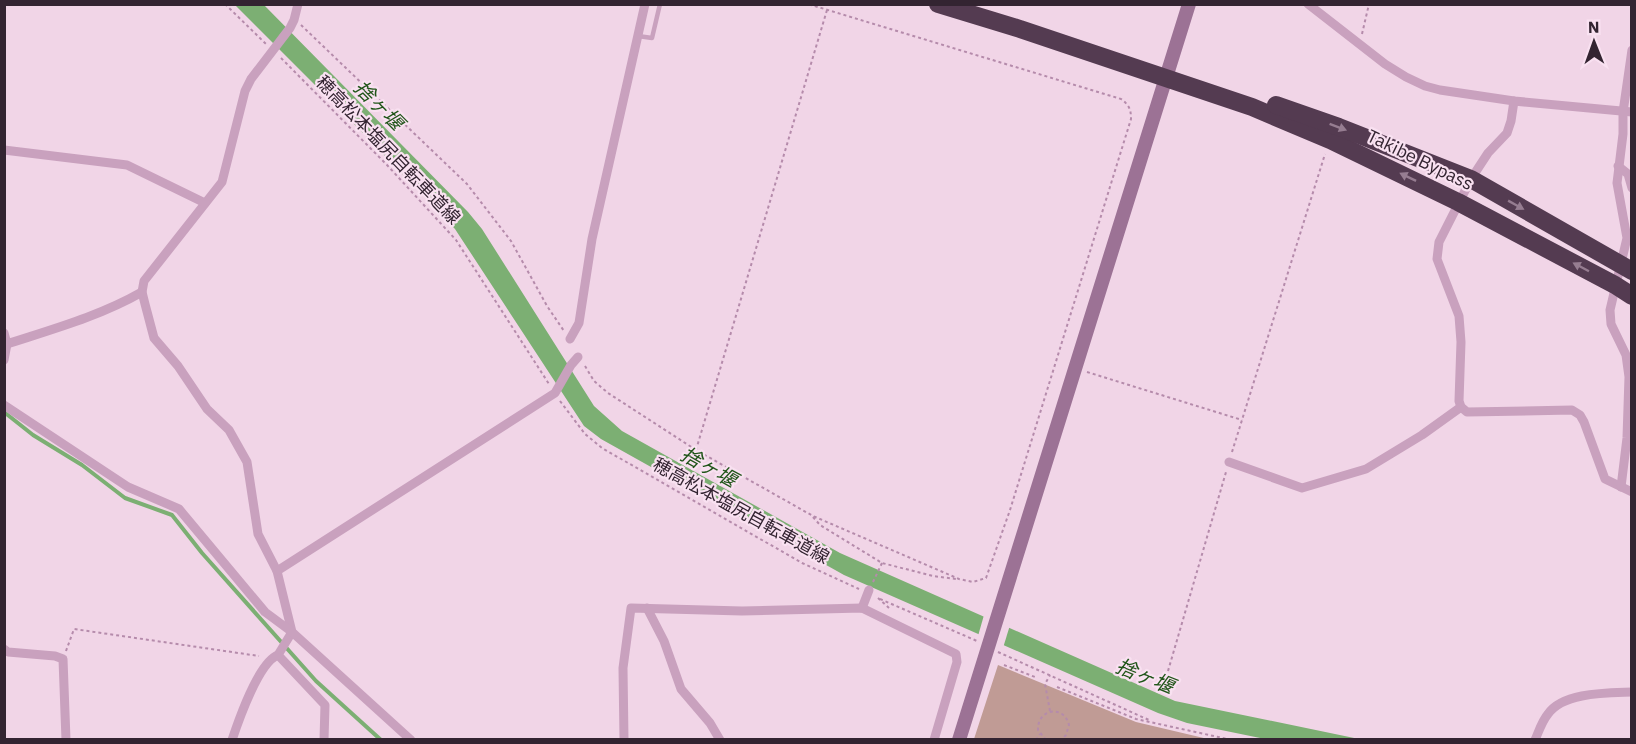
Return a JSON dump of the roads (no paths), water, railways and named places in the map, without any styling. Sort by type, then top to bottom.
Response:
[{"type":"highway","name":"Takibe Bypass","points":[[938,4],[1252,106],[1330,140],[1458,202],[1616,285],[1632,296]]},
{"type":"highway","name":"Takibe Bypass","points":[[1174,81],[1254,98],[1291,110],[1471,179],[1626,267]]},
{"type":"street","points":[[232,740],[247,699],[292,632],[277,571],[258,534],[247,462],[229,430],[207,409],[178,366],[154,338],[142,292],[144,281],[222,182],[245,90],[292,24],[298,4]]},
{"type":"street","points":[[570,339],[579,323],[592,239],[645,4]]},
{"type":"street","points":[[959,740],[1076,369],[1174,81],[1189,4]]},
{"type":"street","points":[[1308,4],[1385,64],[1425,86],[1514,101],[1627,112]]},
{"type":"street","points":[[1621,487],[1629,437],[1628,364],[1611,324],[1610,310],[1616,285],[1626,267],[1627,238],[1617,183],[1627,112],[1632,50]]},
{"type":"street","points":[[1514,101],[1507,133],[1488,153],[1471,179],[1439,242],[1437,259],[1459,316],[1461,342],[1459,401],[1461,407],[1467,412],[1572,410],[1580,415],[1584,422],[1605,478],[1632,492]]},
{"type":"street","points":[[4,150],[127,165],[205,203]]},
{"type":"street","points":[[1618,166],[1628,174],[1632,188]]},
{"type":"street","points":[[7,344],[110,309],[142,292]]},
{"type":"street","points":[[4,333],[7,344],[4,360]]},
{"type":"street","points":[[277,571],[554,387],[578,357]]},
{"type":"street","points":[[4,405],[128,487],[179,509],[265,612],[292,632],[411,740]]},
{"type":"street","points":[[1229,462],[1302,488],[1366,469],[1422,435],[1461,407]]},
{"type":"street","points":[[862,608],[865,590]]},
{"type":"street","points":[[624,740],[623,668],[631,608],[742,611],[862,608],[956,654],[957,662],[934,740]]},
{"type":"street","points":[[646,608],[664,641],[681,689],[710,723],[720,740]]},
{"type":"street","points":[[4,648],[8,652],[55,656],[63,659],[66,740]]},
{"type":"street","points":[[274,657],[325,705],[324,740]]},
{"type":"street","points":[[1535,740],[1548,714],[1556,705],[1589,693],[1632,692]]},
{"type":"lane","points":[[638,36],[652,38],[660,4]]},
{"type":"waterway","points":[[4,412],[33,435],[82,465],[125,498],[172,515],[202,553],[316,681],[381,740]]},
{"type":"water label","name":"捨ヶ堰","points":[[379,105]]},
{"type":"water label","name":"捨ヶ堰","points":[[709,467]]},
{"type":"water label","name":"捨ヶ堰","points":[[1145,676]]}]
